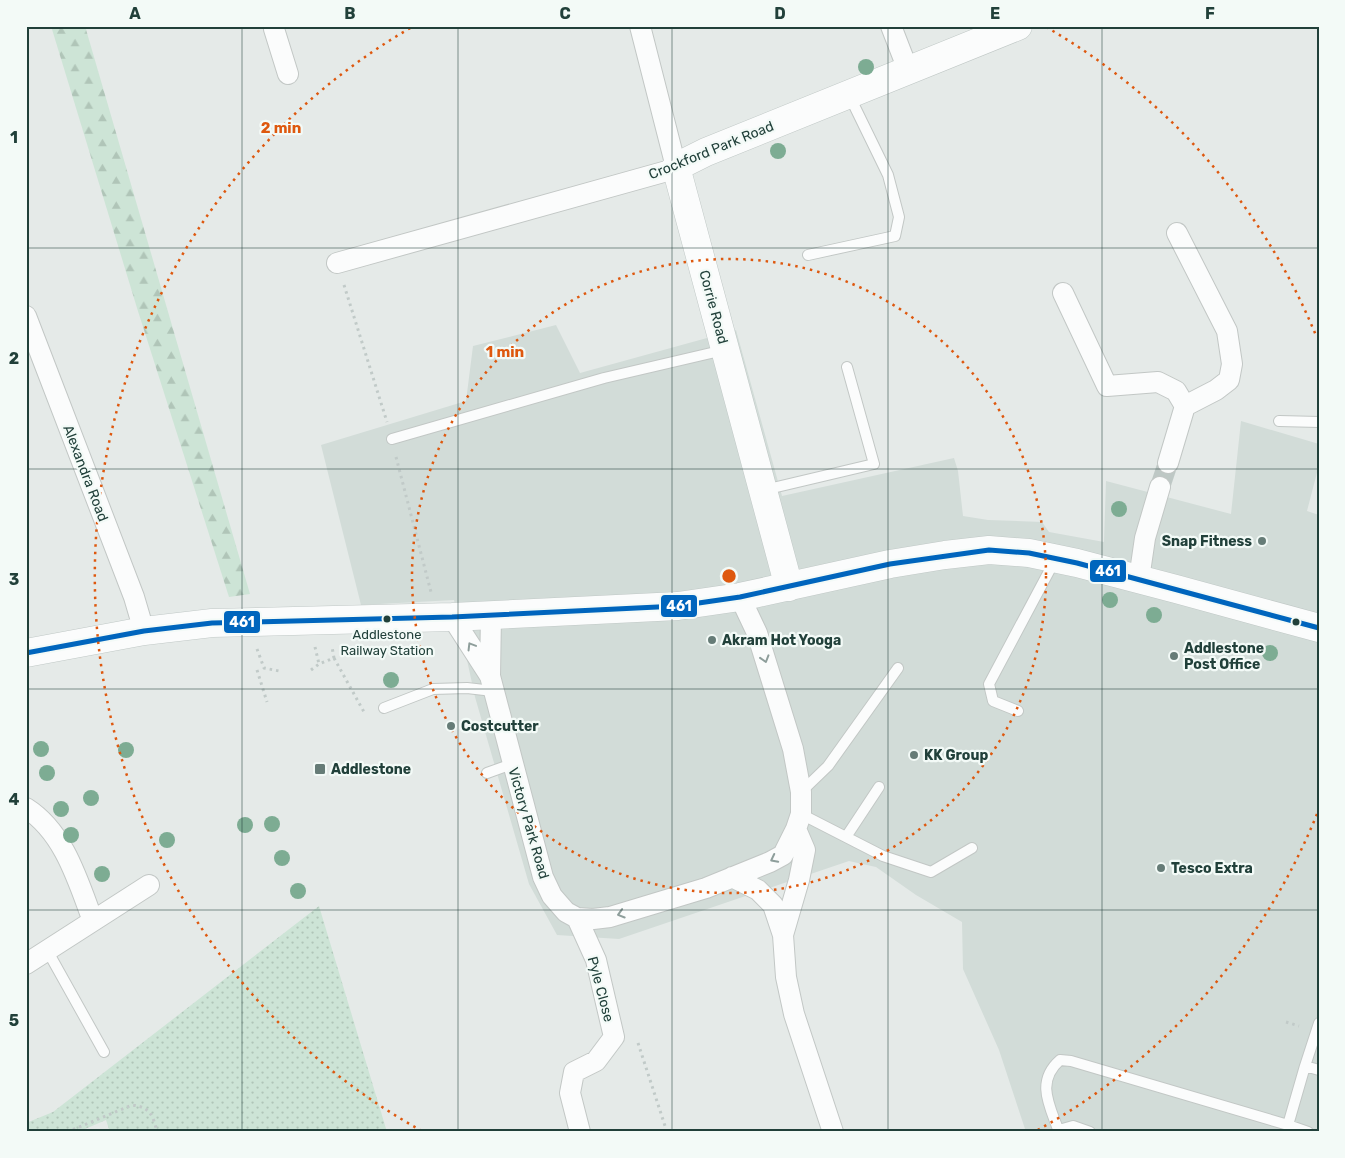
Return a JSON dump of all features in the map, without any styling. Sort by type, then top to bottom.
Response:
[{"type":"main road","name":"Crockford Park Road","points":[[676,167],[706,152],[1018,26]]},
{"type":"main road","name":"Corrie Road","points":[[676,167],[789,587]]},
{"type":"main road","points":[[26,653],[144,631],[212,623],[491,615],[678,606],[740,598],[890,564],[989,550],[1029,553],[1056,559],[1139,579],[1319,628]]},
{"type":"street","points":[[275,26],[274,29],[288,74]]},
{"type":"street","name":"Corrie Road","points":[[640,26],[676,167]]},
{"type":"street","points":[[891,26],[908,70]]},
{"type":"street","name":"Crockford Park Road","points":[[337,263],[667,172],[676,167]]},
{"type":"street","points":[[1168,463],[1185,406],[1216,390],[1229,380],[1232,364],[1228,331],[1178,233]]},
{"type":"street","points":[[1063,293],[1107,386],[1158,382],[1176,391],[1185,406]]},
{"type":"street","name":"Alexandra Road","points":[[26,316],[130,588],[144,631]]},
{"type":"street","points":[[1139,579],[1145,538],[1160,487]]},
{"type":"street","points":[[740,598],[757,633],[788,731],[801,792],[799,821],[804,850],[799,880],[783,935]]},
{"type":"street","name":"Victory Park Road","points":[[491,615],[491,684],[543,877],[552,896],[566,912],[577,918]]},
{"type":"street","name":"Victory Park Road","points":[[452,616],[491,684]]},
{"type":"street","points":[[26,808],[50,829],[73,868],[92,921]]},
{"type":"street","points":[[577,918],[610,917],[706,888],[770,862],[783,855],[799,821]]},
{"type":"street","points":[[732,877],[758,890],[773,905],[783,935],[786,977],[794,1014],[833,1132]]},
{"type":"street","points":[[26,964],[149,886]]},
{"type":"street","name":"Pyle Close","points":[[577,918],[596,960],[614,1037],[596,1061],[574,1072],[570,1093],[580,1132]]},
{"type":"lane","points":[[808,255],[895,236],[899,217],[888,175],[849,94]]},
{"type":"lane","points":[[392,440],[604,378],[725,349]]},
{"type":"lane","points":[[763,490],[874,464],[847,367]]},
{"type":"lane","points":[[1279,421],[1319,422]]},
{"type":"lane","points":[[1018,711],[993,701],[989,684],[1056,559]]},
{"type":"lane","points":[[801,792],[828,766],[898,668]]},
{"type":"lane","points":[[384,708],[434,689],[467,688],[491,684]]},
{"type":"lane","points":[[487,773],[512,764]]},
{"type":"lane","points":[[846,837],[879,787]]},
{"type":"lane","points":[[799,821],[846,837],[883,856],[931,872],[972,848]]},
{"type":"lane","points":[[47,950],[104,1052]]},
{"type":"lane","points":[[1288,1125],[1319,1023]]},
{"type":"lane","points":[[1090,1132],[1073,1126],[1059,1131],[1046,1093],[1046,1078],[1060,1060],[1071,1061],[1308,1132]]},
{"type":"lane","points":[[1305,1066],[1319,1070]]},
{"type":"path","points":[[331,644],[334,658],[364,712],[384,708]]},
{"type":"path","points":[[315,647],[319,664]]},
{"type":"path","points":[[257,648],[264,668],[279,671]]},
{"type":"path","points":[[311,670],[319,664],[334,658]]},
{"type":"path","points":[[257,670],[267,702]]},
{"type":"path","points":[[67,1132],[132,1105],[141,1106],[150,1112],[157,1132]]},
{"type":"shaded area","points":[[556,325],[580,373],[736,330],[782,496],[954,458],[958,471],[963,516],[988,520],[1042,522],[1049,532],[1104,542],[1106,481],[1231,514],[1241,421],[1319,444],[1319,465],[1307,511],[1319,515],[1319,1132],[1026,1132],[999,1050],[963,969],[962,922],[916,895],[876,867],[849,861],[619,939],[557,935],[529,884],[475,697],[454,600],[361,605],[321,445],[466,401],[473,346]]},
{"type":"green space","points":[[51,26],[85,26],[250,594],[229,597],[137,308]]},
{"type":"green space","points":[[319,906],[387,1132],[110,1132],[106,1120],[78,1132],[26,1132],[26,1123],[53,1112]]},
{"type":"tunnel","points":[[1160,487],[1168,463]]},
{"type":"transit line","name":"461","points":[[26,653],[144,631],[212,623],[452,617],[678,606],[740,597],[890,564],[989,550],[1029,553],[1077,563],[1319,628]]},
{"type":"place","name":"Snap Fitness","points":[[1262,541]]},
{"type":"place","name":"Addlestone Railway Station","points":[[387,619]]},
{"type":"place","name":"Akram Hot Yooga","points":[[712,640]]},
{"type":"place","name":"Addlestone Post Office","points":[[1174,656]]},
{"type":"place","name":"Costcutter","points":[[451,726]]},
{"type":"place","name":"KK Group","points":[[914,755]]},
{"type":"place","name":"Addlestone","points":[[320,769]]},
{"type":"place","name":"Tesco Extra","points":[[1161,868]]}]
